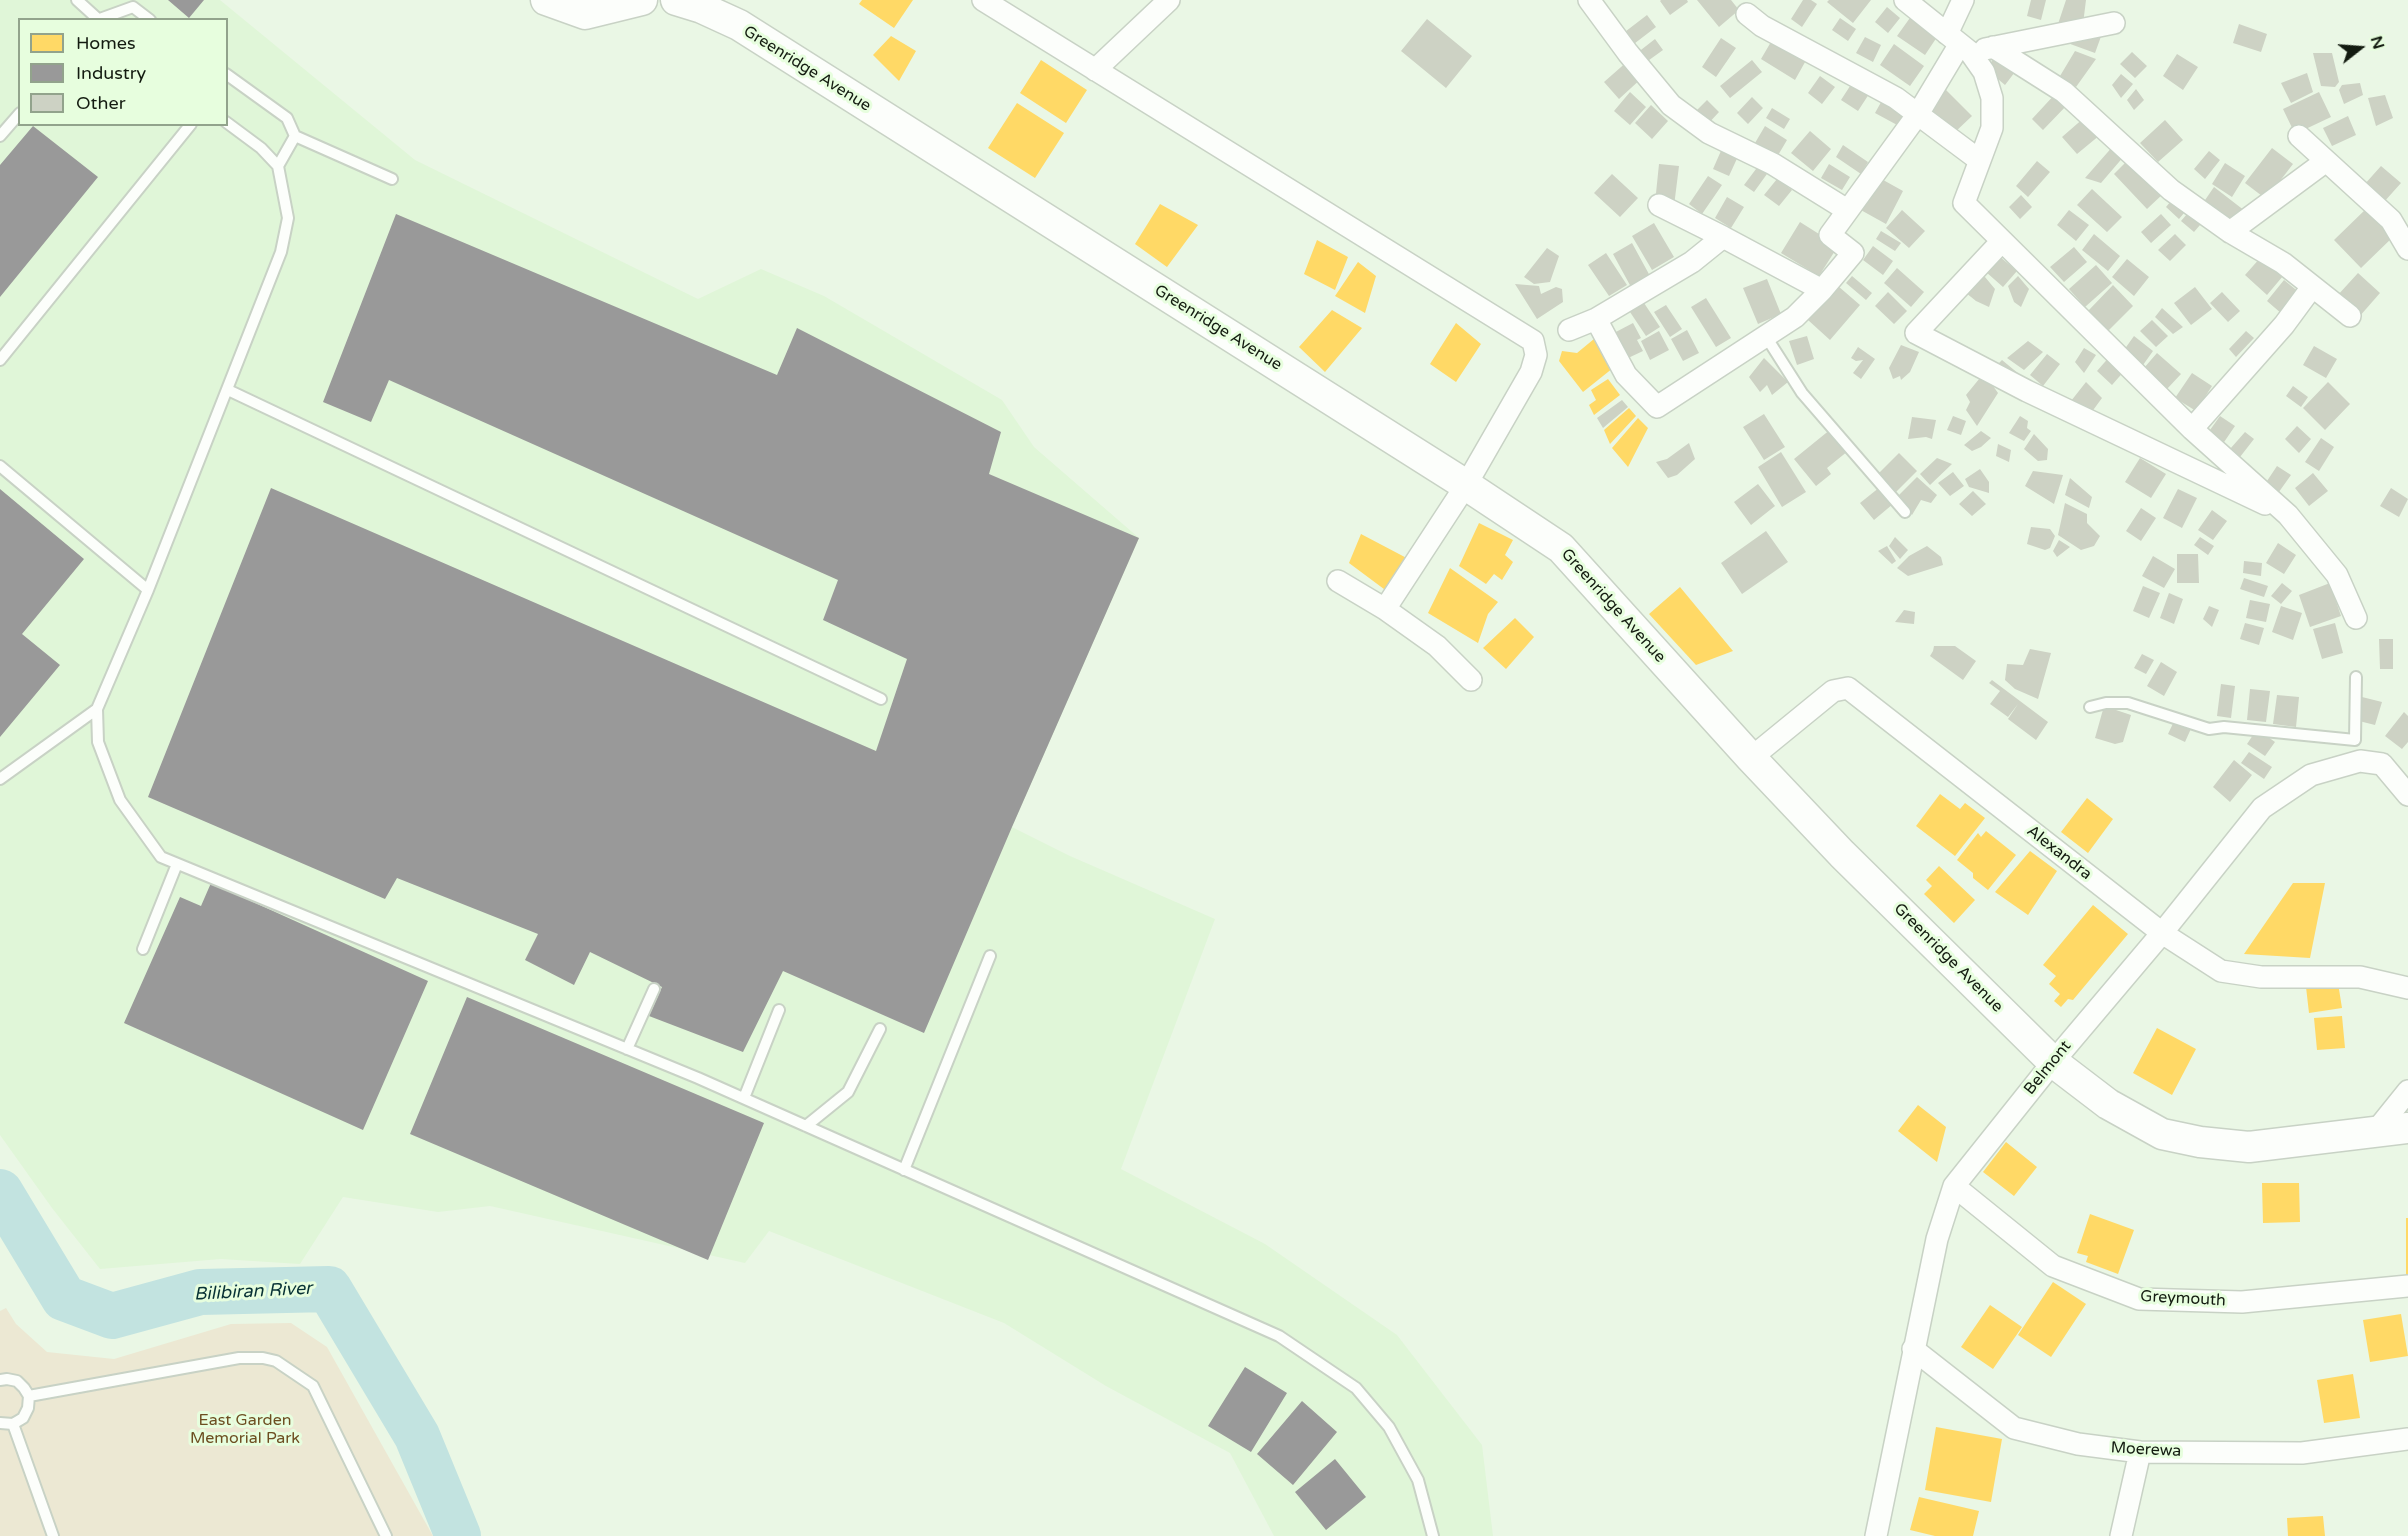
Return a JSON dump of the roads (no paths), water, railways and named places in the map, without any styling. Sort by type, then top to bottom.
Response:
[{"type":"street","points":[[546,0],[585,14],[642,0]]},
{"type":"street","points":[[982,0],[1533,341],[1536,355],[1531,372],[1466,485],[1385,609]]},
{"type":"street","points":[[1095,70],[1169,0]]},
{"type":"street","points":[[1589,0],[1628,53],[1671,105],[1709,133],[1773,164],[1847,210]]},
{"type":"street","points":[[1905,0],[1959,43],[1984,72],[1992,98],[1992,128],[1964,203],[2192,429],[2288,515],[2337,574],[2356,618]]},
{"type":"street","points":[[1596,319],[1626,375],[1657,407],[1795,316],[1822,290],[1853,253],[1830,235],[1918,114],[1959,43],[1964,0]]},
{"type":"street","name":"Greenridge Avenue","points":[[695,3],[739,26],[1466,485],[1561,548],[1751,758],[1842,854],[2053,1062],[2108,1104],[2163,1134],[2200,1142],[2249,1147],[2408,1128]]},
{"type":"street","points":[[1747,14],[1762,26],[1896,98],[1979,160]]},
{"type":"street","points":[[1959,43],[1993,47],[2114,23]]},
{"type":"street","points":[[1993,47],[2064,92],[2171,190],[2230,232],[2283,263],[2350,316]]},
{"type":"street","points":[[2300,136],[2391,220],[2408,249]]},
{"type":"street","points":[[2230,232],[2326,161]]},
{"type":"street","points":[[1659,205],[1822,290]]},
{"type":"street","points":[[1569,330],[1596,319],[1692,262],[1724,237]]},
{"type":"street","points":[[2002,241],[1916,333],[2027,391],[2288,515]]},
{"type":"street","points":[[2192,429],[2284,325],[2312,287]]},
{"type":"street","points":[[1338,581],[1385,609],[1437,646],[1471,680]]},
{"type":"street","name":"Alexandra","points":[[1751,758],[1833,691],[1848,688],[2162,933],[2221,971],[2261,977],[2360,977],[2408,988]]},
{"type":"street","name":"Belmont","points":[[1876,1536],[1937,1239],[1954,1186],[2262,808],[2311,775],[2360,761],[2382,764],[2408,795]]},
{"type":"street","points":[[2375,1132],[2408,1090]]},
{"type":"street","name":"Greymouth","points":[[1954,1186],[2053,1266],[2139,1299],[2242,1302],[2408,1286]]},
{"type":"street","name":"Moerewa","points":[[1913,1349],[2014,1428],[2078,1444],[2140,1452],[2302,1453],[2408,1439]]},
{"type":"street","points":[[2121,1536],[2140,1452]]},
{"type":"lane","points":[[77,0],[97,18]]},
{"type":"lane","points":[[101,18],[133,8],[147,18]]},
{"type":"lane","points":[[228,75],[286,118],[295,136],[392,179]]},
{"type":"lane","points":[[0,136],[18,115]]},
{"type":"lane","points":[[228,123],[261,148],[278,166],[288,218],[281,252],[148,590],[98,709],[98,742],[120,800],[161,857],[744,1098],[1279,1336],[1356,1388],[1389,1427],[1418,1480],[1433,1536]]},
{"type":"lane","points":[[0,360],[189,126]]},
{"type":"lane","points":[[278,166],[295,136]]},
{"type":"lane","points":[[1764,335],[1802,393],[1905,512]]},
{"type":"lane","points":[[228,390],[881,699]]},
{"type":"lane","points":[[0,466],[148,590]]},
{"type":"lane","points":[[2090,707],[2106,703],[2128,704],[2209,729],[2224,727],[2355,740],[2355,677]]},
{"type":"lane","points":[[0,779],[98,709]]},
{"type":"lane","points":[[143,949],[177,864]]},
{"type":"lane","points":[[904,1170],[990,956]]},
{"type":"lane","points":[[627,1049],[654,989]]},
{"type":"lane","points":[[744,1098],[779,1010]]},
{"type":"lane","points":[[806,1126],[848,1092],[880,1029]]},
{"type":"lane","points":[[28,1396],[239,1358],[263,1358],[276,1361],[314,1386],[386,1536]]},
{"type":"lane","points":[[0,1380],[17,1381],[28,1396],[28,1408],[23,1418],[13,1424],[0,1423]]},
{"type":"lane","points":[[13,1424],[53,1536]]},
{"type":"waterway","name":"Bilibiran River","points":[[0,1192],[64,1298],[112,1316],[200,1292],[329,1289],[417,1436],[458,1536]]},
{"type":"park label","name":"East Garden Memorial Park","points":[[245,1430]]}]
